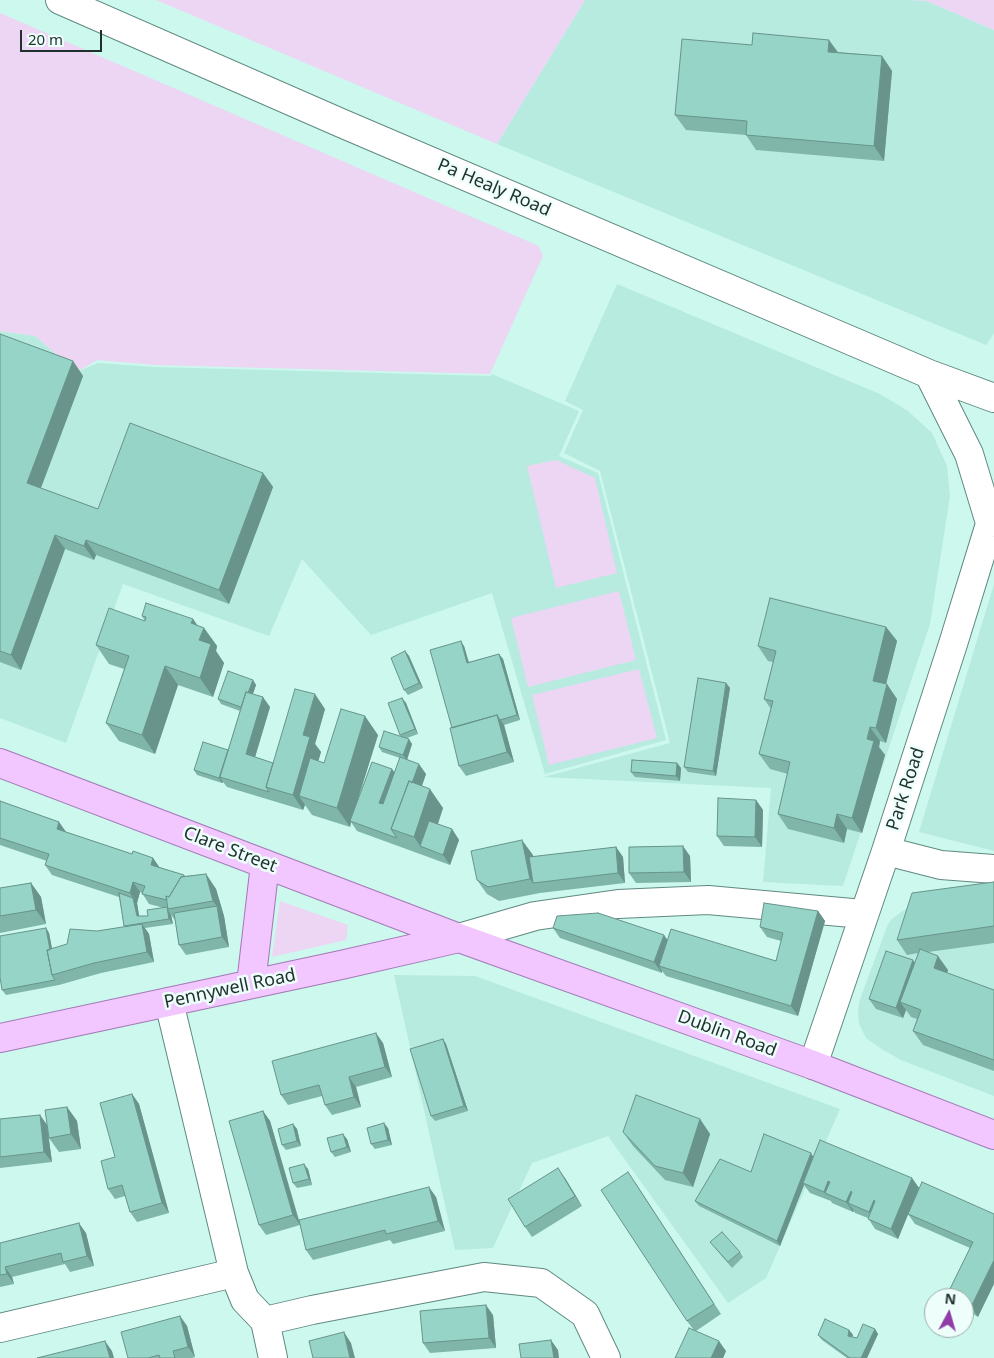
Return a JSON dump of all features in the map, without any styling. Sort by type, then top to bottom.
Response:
[{"type":"main road","name":"Clare Street","points":[[0,762],[459,938]]},
{"type":"main road","points":[[251,984],[265,864]]},
{"type":"main road","name":"Pennywell Road","points":[[0,1038],[459,938]]},
{"type":"main road","name":"Dublin Road","points":[[459,938],[813,1065],[994,1135]]},
{"type":"street","name":"Pa Healy Road","points":[[60,0],[341,123],[930,374],[994,398]]},
{"type":"street","points":[[930,374],[970,454],[992,517]]},
{"type":"street","name":"Park Road","points":[[813,1065],[886,851],[992,517]]},
{"type":"street","points":[[886,851],[941,865],[994,869]]},
{"type":"street","points":[[459,938],[535,916],[618,904],[708,900],[864,914]]},
{"type":"street","points":[[169,1002],[234,1274],[245,1300],[264,1321],[274,1358]]},
{"type":"street","points":[[0,1328],[234,1274]]},
{"type":"street","points":[[264,1321],[484,1277],[541,1283],[585,1314],[606,1358]]},
{"type":"shaded area","points":[[156,0],[585,0],[497,144]]},
{"type":"shaded area","points":[[585,0],[927,1],[994,30],[994,333],[986,345],[497,144]]},
{"type":"shaded area","points":[[910,0],[994,0],[994,30],[927,1]]},
{"type":"shaded area","points":[[0,13],[539,246],[543,256],[490,374],[155,365],[97,360],[77,372],[35,336],[0,331]]},
{"type":"shaded area","points":[[617,284],[880,394],[908,411],[932,433],[947,466],[950,496],[930,624],[843,886],[763,882],[771,788],[544,777],[670,743],[600,471],[564,453],[583,410],[565,401]]},
{"type":"shaded area","points":[[0,331],[35,336],[77,372],[98,363],[155,367],[491,376],[492,374],[579,411],[559,456],[598,473],[666,740],[545,774],[492,593],[371,635],[302,559],[269,636],[123,584],[66,743],[0,718]]},
{"type":"shaded area","points":[[556,460],[595,478],[617,573],[556,588],[527,466]]},
{"type":"shaded area","points":[[994,584],[994,851],[919,832]]},
{"type":"shaded area","points":[[619,591],[636,660],[528,687],[511,618]]},
{"type":"shaded area","points":[[639,669],[657,738],[549,765],[532,695]]},
{"type":"shaded area","points":[[994,893],[994,1096],[901,1060],[880,1048],[866,1038],[859,1024],[858,1013],[859,1002],[888,924],[892,919],[914,903]]},
{"type":"shaded area","points":[[280,901],[348,925],[346,940],[272,957]]},
{"type":"shaded area","points":[[394,975],[475,976],[840,1109],[766,1278],[728,1303],[608,1136],[532,1163],[493,1248],[455,1250]]},
{"type":"building","points":[[753,33],[829,40],[828,52],[882,56],[874,146],[746,135],[747,121],[675,115],[682,39],[752,45]]},
{"type":"building","points":[[0,334],[73,361],[27,483],[98,509],[130,423],[263,473],[219,590],[86,540],[84,546],[55,535],[11,655],[0,651]]},
{"type":"building","points":[[770,598],[886,627],[873,681],[887,684],[876,728],[870,727],[867,739],[874,741],[852,818],[837,814],[834,828],[778,814],[790,762],[759,754],[773,701],[764,699],[776,651],[758,646]]},
{"type":"building","points":[[146,603],[193,619],[191,623],[204,628],[199,640],[211,644],[200,678],[165,666],[142,735],[106,723],[129,656],[96,645],[109,608],[145,621],[146,617],[142,616]]},
{"type":"building","points":[[461,641],[467,663],[499,654],[517,715],[500,720],[497,715],[452,728],[430,650]]},
{"type":"building","points":[[405,651],[419,683],[404,690],[391,658]]},
{"type":"building","points":[[228,671],[253,680],[248,693],[246,692],[241,707],[218,699]]},
{"type":"building","points":[[698,678],[726,683],[713,771],[684,767]]},
{"type":"building","points":[[295,689],[315,694],[303,735],[310,737],[293,795],[266,787]]},
{"type":"building","points":[[246,692],[263,697],[246,754],[273,763],[266,787],[269,792],[220,777]]},
{"type":"building","points":[[402,698],[415,729],[400,735],[388,703]]},
{"type":"building","points":[[341,709],[365,716],[337,808],[299,796],[310,758],[324,763]]},
{"type":"building","points":[[497,715],[507,752],[459,766],[450,728]]},
{"type":"building","points":[[384,731],[409,739],[403,755],[379,747]]},
{"type":"building","points":[[203,742],[228,750],[219,778],[194,770]]},
{"type":"building","points":[[400,757],[419,764],[412,783],[409,781],[391,829],[397,838],[350,821],[372,762],[392,769],[379,803],[383,804]]},
{"type":"building","points":[[632,760],[677,763],[676,776],[631,772]]},
{"type":"building","points":[[409,781],[430,789],[414,837],[391,829]]},
{"type":"building","points":[[718,798],[756,800],[755,837],[717,836]]},
{"type":"building","points":[[0,801],[59,822],[57,829],[132,854],[133,851],[153,858],[151,865],[184,876],[181,877],[169,897],[166,896],[167,900],[142,894],[145,886],[133,882],[130,893],[45,865],[49,854],[0,838]]},
{"type":"building","points":[[429,821],[452,829],[443,855],[420,846]]},
{"type":"building","points":[[522,840],[530,879],[488,887],[477,880],[471,851]]},
{"type":"building","points":[[683,846],[684,872],[629,873],[629,847]]},
{"type":"building","points":[[616,847],[618,873],[533,883],[529,857]]},
{"type":"building","points":[[206,874],[213,901],[168,909],[166,896],[169,897],[181,877]]},
{"type":"building","points":[[994,882],[994,926],[897,940],[912,893]]},
{"type":"building","points":[[31,883],[36,910],[0,916],[0,888]]},
{"type":"building","points":[[119,893],[133,898],[137,916],[148,916],[147,910],[167,907],[169,919],[124,926]]},
{"type":"building","points":[[764,903],[818,911],[791,1006],[659,966],[671,929],[776,961],[783,933],[760,927]]},
{"type":"building","points":[[217,906],[222,937],[179,945],[174,913]]},
{"type":"building","points":[[598,913],[664,935],[654,962],[553,928],[557,916]]},
{"type":"building","points":[[142,924],[147,952],[94,963],[52,975],[47,950],[67,944],[70,929],[97,931]]},
{"type":"building","points":[[46,928],[50,950],[47,950],[52,975],[55,980],[2,990],[0,977],[0,936]]},
{"type":"building","points":[[920,949],[938,956],[934,968],[994,990],[994,1060],[913,1031],[921,1010],[900,1002]]},
{"type":"building","points":[[886,951],[913,960],[896,1008],[869,999]]},
{"type":"building","points":[[376,1033],[385,1067],[349,1077],[354,1097],[325,1105],[319,1085],[281,1095],[272,1061]]},
{"type":"building","points":[[443,1039],[464,1106],[431,1116],[410,1049]]},
{"type":"building","points":[[132,1094],[162,1203],[130,1212],[122,1185],[108,1189],[101,1161],[115,1157],[100,1103]]},
{"type":"building","points":[[636,1095],[700,1119],[683,1173],[655,1166],[623,1132]]},
{"type":"building","points":[[67,1107],[71,1134],[49,1138],[45,1110]]},
{"type":"building","points":[[263,1111],[293,1215],[259,1225],[229,1121]]},
{"type":"building","points":[[40,1115],[44,1152],[0,1157],[0,1119]]},
{"type":"building","points":[[384,1123],[388,1140],[371,1144],[367,1128]]},
{"type":"building","points":[[293,1124],[297,1141],[282,1145],[278,1129]]},
{"type":"building","points":[[343,1134],[347,1147],[331,1152],[327,1138]]},
{"type":"building","points":[[764,1134],[811,1153],[777,1241],[695,1201],[720,1159],[751,1172]]},
{"type":"building","points":[[820,1140],[912,1178],[891,1229],[868,1219],[874,1200],[869,1212],[848,1203],[851,1191],[846,1202],[825,1193],[830,1182],[828,1181],[824,1192],[803,1183]]},
{"type":"building","points":[[304,1164],[309,1179],[293,1183],[289,1168]]},
{"type":"building","points":[[558,1168],[575,1196],[525,1227],[508,1199]]},
{"type":"building","points":[[628,1172],[714,1304],[687,1321],[601,1190]]},
{"type":"building","points":[[922,1182],[994,1214],[994,1260],[974,1301],[974,1288],[950,1288],[973,1242],[908,1214]]},
{"type":"building","points":[[429,1187],[438,1221],[386,1234],[385,1230],[306,1250],[299,1220]]},
{"type":"building","points":[[79,1223],[87,1256],[63,1262],[61,1253],[5,1267],[7,1274],[0,1275],[0,1243]]},
{"type":"building","points":[[722,1232],[740,1252],[728,1262],[710,1242]]},
{"type":"building","points":[[486,1305],[489,1338],[423,1343],[420,1311]]},
{"type":"building","points":[[180,1316],[188,1347],[173,1351],[175,1358],[160,1358],[159,1355],[148,1358],[128,1358],[121,1332]]},
{"type":"building","points":[[825,1319],[849,1330],[848,1336],[857,1338],[863,1324],[875,1329],[861,1358],[850,1358],[818,1335]]},
{"type":"building","points":[[689,1328],[719,1341],[711,1358],[675,1358]]},
{"type":"building","points":[[344,1332],[350,1358],[313,1358],[309,1341]]},
{"type":"building","points":[[551,1340],[554,1358],[521,1358],[519,1344]]},
{"type":"building","points":[[105,1341],[110,1358],[37,1358]]}]
